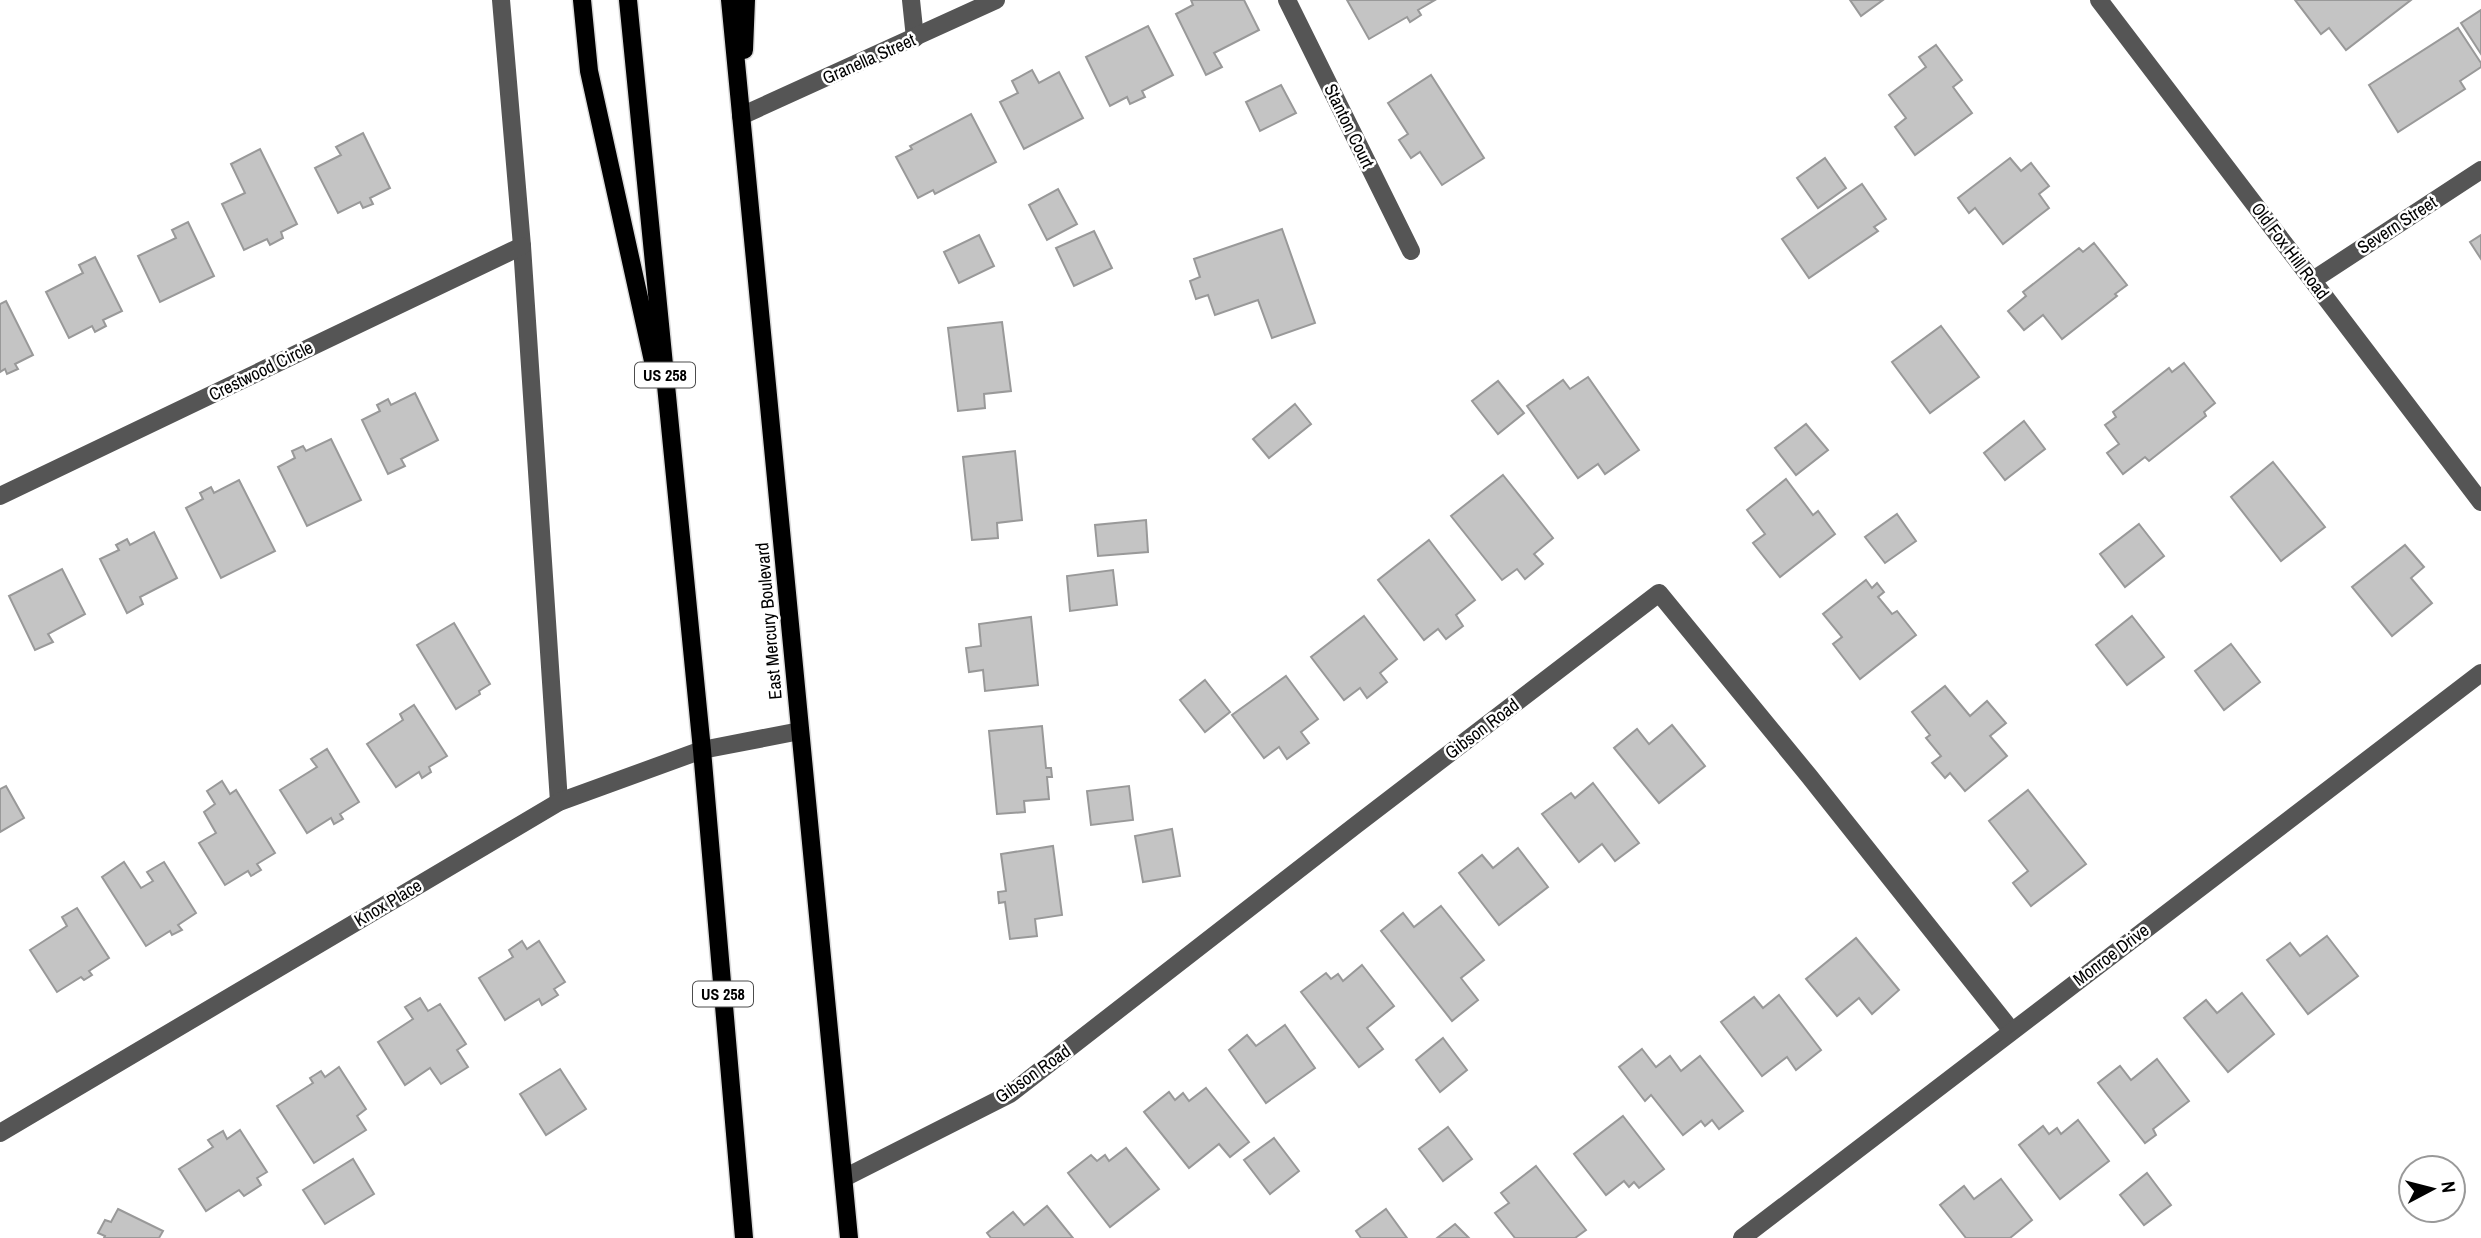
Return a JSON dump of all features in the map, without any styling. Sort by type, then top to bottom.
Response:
[{"type":"main road","points":[[582,0],[589,71],[673,451]]},
{"type":"main road","name":"US 258","points":[[628,0],[702,750],[744,1238]]},
{"type":"main road","name":"East Mercury Boulevard","points":[[730,0],[849,1238]]},
{"type":"main road","points":[[741,116],[747,0]]},
{"type":"street","points":[[501,0],[522,246],[559,802]]},
{"type":"street","points":[[911,0],[915,38]]},
{"type":"street","name":"Granella Street","points":[[741,116],[996,0]]},
{"type":"street","name":"Stanton Court","points":[[1287,0],[1411,251]]},
{"type":"street","name":"Old Fox Hill Road","points":[[2099,0],[2481,502]]},
{"type":"street","name":"Severn Street","points":[[2312,280],[2481,170]]},
{"type":"street","name":"Crestwood Circle","points":[[0,496],[522,246]]},
{"type":"street","name":"Gibson Road","points":[[844,1178],[1010,1094],[1659,593],[2011,1030]]},
{"type":"street","name":"Monroe Drive","points":[[1742,1238],[2481,673]]},
{"type":"street","name":"Knox Place","points":[[0,1133],[559,802],[702,750],[800,731]]},
{"type":"building","points":[[1191,0],[1244,0],[1259,30],[1214,53],[1222,67],[1206,75],[1176,14],[1193,5]]},
{"type":"building","points":[[1347,0],[1435,0],[1418,10],[1421,15],[1410,22],[1407,17],[1369,39]]},
{"type":"building","points":[[1850,0],[1883,0],[1861,16]]},
{"type":"building","points":[[2295,0],[2411,0],[2346,50],[2329,28],[2321,34]]},
{"type":"building","points":[[2481,10],[2481,54],[2461,23]]},
{"type":"building","points":[[1148,26],[1173,75],[1142,91],[1145,97],[1130,104],[1127,97],[1110,106],[1086,57]]},
{"type":"building","points":[[2458,28],[2481,67],[2460,81],[2465,89],[2398,132],[2369,85]]},
{"type":"building","points":[[1936,45],[1962,80],[1953,87],[1972,113],[1915,155],[1895,127],[1906,118],[1889,95],[1926,67],[1919,57]]},
{"type":"building","points":[[1032,70],[1039,83],[1059,72],[1083,118],[1024,149],[1000,102],[1018,93],[1012,81]]},
{"type":"building","points":[[1431,75],[1484,158],[1442,185],[1420,152],[1411,158],[1399,140],[1408,134],[1388,103]]},
{"type":"building","points":[[1281,85],[1296,113],[1260,131],[1246,102]]},
{"type":"building","points":[[971,114],[996,162],[935,194],[933,190],[918,198],[896,157],[912,149],[910,146]]},
{"type":"building","points":[[363,133],[390,188],[370,198],[373,204],[363,208],[360,202],[338,213],[315,168],[341,155],[336,147]]},
{"type":"building","points":[[260,149],[297,224],[281,232],[283,238],[270,245],[267,239],[244,250],[222,204],[245,193],[231,164]]},
{"type":"building","points":[[1825,158],[1846,188],[1818,208],[1797,178]]},
{"type":"building","points":[[2010,158],[2021,171],[2031,163],[2049,186],[2039,194],[2049,208],[2003,244],[1975,208],[1969,213],[1958,198]]},
{"type":"building","points":[[1862,184],[1886,219],[1874,227],[1878,231],[1809,278],[1782,239]]},
{"type":"building","points":[[1058,189],[1077,224],[1047,240],[1029,205]]},
{"type":"building","points":[[188,222],[214,276],[160,302],[138,256],[176,238],[172,230]]},
{"type":"building","points":[[1282,229],[1315,323],[1272,338],[1258,300],[1215,315],[1208,295],[1196,299],[1190,281],[1200,277],[1194,259]]},
{"type":"building","points":[[1094,231],[1112,268],[1074,286],[1056,248]]},
{"type":"building","points":[[979,235],[994,266],[959,283],[944,252]]},
{"type":"building","points":[[2481,235],[2481,259],[2470,242]]},
{"type":"building","points":[[2094,243],[2127,285],[2062,339],[2043,315],[2024,330],[2008,311],[2026,296],[2023,292],[2079,248],[2083,252]]},
{"type":"building","points":[[95,257],[122,311],[103,320],[106,326],[95,332],[92,326],[69,338],[46,292],[83,273],[79,265]]},
{"type":"building","points":[[6,301],[33,355],[15,364],[18,369],[7,374],[5,369],[0,372],[0,304]]},
{"type":"building","points":[[1002,322],[1011,391],[984,394],[985,408],[958,411],[948,328]]},
{"type":"building","points":[[1941,326],[1979,377],[1930,413],[1892,362]]},
{"type":"building","points":[[2184,363],[2215,403],[2204,412],[2206,416],[2149,461],[2145,457],[2123,474],[2107,453],[2119,444],[2105,425],[2116,417],[2113,412],[2169,368],[2172,372]]},
{"type":"building","points":[[1588,377],[1639,450],[1605,474],[1598,464],[1578,478],[1527,406],[1563,380],[1570,389]]},
{"type":"building","points":[[1498,381],[1524,413],[1498,434],[1472,401]]},
{"type":"building","points":[[415,393],[438,440],[401,459],[405,466],[388,474],[362,420],[380,411],[377,405],[388,399],[391,405]]},
{"type":"building","points":[[1295,404],[1311,424],[1269,458],[1253,439]]},
{"type":"building","points":[[2024,421],[2045,449],[2005,480],[1984,453]]},
{"type":"building","points":[[1806,424],[1828,450],[1796,475],[1775,448]]},
{"type":"building","points":[[331,439],[361,500],[307,526],[278,467],[295,458],[292,451],[303,446],[306,451]]},
{"type":"building","points":[[1015,451],[1022,520],[997,523],[998,538],[972,540],[963,457]]},
{"type":"building","points":[[2273,462],[2325,527],[2281,561],[2231,497]]},
{"type":"building","points":[[1503,475],[1553,538],[1534,554],[1543,564],[1525,579],[1517,569],[1502,580],[1451,516]]},
{"type":"building","points":[[1786,479],[1813,515],[1818,511],[1835,534],[1780,577],[1753,543],[1765,534],[1747,510]]},
{"type":"building","points":[[239,480],[275,551],[221,578],[186,508],[203,499],[200,493],[211,487],[214,493]]},
{"type":"building","points":[[1897,514],[1916,541],[1885,563],[1865,537]]},
{"type":"building","points":[[1146,520],[1148,552],[1098,556],[1095,525]]},
{"type":"building","points":[[2139,524],[2164,556],[2125,587],[2100,554]]},
{"type":"building","points":[[154,532],[177,578],[140,597],[143,604],[127,613],[100,559],[119,550],[116,545],[127,539],[130,545]]},
{"type":"building","points":[[1429,540],[1475,600],[1456,615],[1463,626],[1446,639],[1438,629],[1424,640],[1378,580]]},
{"type":"building","points":[[2405,545],[2424,567],[2411,578],[2432,603],[2392,636],[2352,587]]},
{"type":"building","points":[[62,569],[85,614],[48,634],[53,642],[35,650],[9,596]]},
{"type":"building","points":[[1113,570],[1117,605],[1070,611],[1067,576]]},
{"type":"building","points":[[1866,580],[1872,588],[1877,583],[1884,592],[1878,597],[1892,614],[1897,611],[1916,635],[1860,679],[1833,644],[1842,637],[1823,614]]},
{"type":"building","points":[[1364,616],[1397,659],[1380,673],[1387,682],[1367,698],[1360,688],[1344,700],[1311,657]]},
{"type":"building","points":[[2132,616],[2164,657],[2127,685],[2096,645]]},
{"type":"building","points":[[1031,617],[1038,685],[985,691],[983,670],[969,672],[966,648],[981,646],[979,624]]},
{"type":"building","points":[[454,623],[490,684],[479,691],[480,694],[456,709],[417,645]]},
{"type":"building","points":[[2231,644],[2260,682],[2224,710],[2195,671]]},
{"type":"building","points":[[1286,676],[1318,719],[1301,732],[1309,743],[1287,759],[1279,747],[1264,758],[1232,715]]},
{"type":"building","points":[[1205,680],[1230,712],[1205,732],[1180,700]]},
{"type":"building","points":[[1945,686],[1970,716],[1987,701],[2006,723],[1990,736],[2007,756],[1965,791],[1950,773],[1945,778],[1932,763],[1941,756],[1926,738],[1930,735],[1912,712]]},
{"type":"building","points":[[414,705],[447,756],[429,767],[431,772],[422,778],[419,772],[396,787],[367,744],[403,720],[400,714]]},
{"type":"building","points":[[1672,725],[1705,766],[1659,803],[1614,748],[1637,729],[1649,744]]},
{"type":"building","points":[[1042,726],[1046,768],[1051,768],[1052,777],[1047,777],[1049,799],[1024,801],[1025,812],[997,814],[989,731]]},
{"type":"building","points":[[327,749],[359,802],[340,814],[343,819],[334,824],[331,818],[307,833],[280,790],[317,767],[311,759]]},
{"type":"building","points":[[222,781],[230,794],[236,790],[275,853],[257,864],[261,870],[251,876],[248,871],[225,885],[199,843],[216,833],[204,812],[215,804],[207,791]]},
{"type":"building","points":[[1593,783],[1639,843],[1615,861],[1602,844],[1579,862],[1542,814],[1571,793],[1575,798]]},
{"type":"building","points":[[6,786],[24,818],[0,832],[0,789]]},
{"type":"building","points":[[1129,786],[1133,820],[1091,825],[1087,791]]},
{"type":"building","points":[[2028,790],[2086,864],[2031,906],[2013,883],[2028,871],[1989,821]]},
{"type":"building","points":[[1172,829],[1180,876],[1143,882],[1135,836]]},
{"type":"building","points":[[1053,846],[1062,915],[1035,919],[1037,936],[1010,939],[1005,902],[999,903],[998,892],[1006,891],[1001,854]]},
{"type":"building","points":[[1518,848],[1548,887],[1499,925],[1459,873],[1482,855],[1493,868]]},
{"type":"building","points":[[124,862],[141,888],[153,881],[147,872],[164,862],[196,913],[178,925],[182,930],[172,935],[170,931],[146,946],[102,877]]},
{"type":"building","points":[[1441,906],[1484,960],[1461,978],[1478,1000],[1452,1021],[1381,931],[1403,913],[1414,927]]},
{"type":"building","points":[[77,908],[109,958],[89,971],[92,975],[84,980],[81,977],[57,992],[30,950],[67,926],[62,917]]},
{"type":"building","points":[[2327,936],[2358,976],[2308,1014],[2267,960],[2290,943],[2300,956]]},
{"type":"building","points":[[1856,938],[1899,990],[1872,1014],[1859,998],[1837,1016],[1806,979]]},
{"type":"building","points":[[522,941],[527,949],[539,941],[565,982],[554,989],[558,995],[542,1005],[539,999],[505,1020],[479,978],[513,957],[509,950]]},
{"type":"building","points":[[1362,965],[1394,1006],[1367,1028],[1383,1049],[1359,1067],[1301,992],[1326,973],[1331,979],[1338,974],[1343,981]]},
{"type":"building","points":[[2242,993],[2274,1034],[2228,1072],[2184,1018],[2206,1000],[2217,1013]]},
{"type":"building","points":[[1779,995],[1821,1050],[1796,1070],[1787,1057],[1762,1076],[1721,1022],[1754,997],[1763,1008]]},
{"type":"building","points":[[420,998],[428,1011],[440,1004],[466,1044],[457,1050],[468,1067],[441,1084],[430,1068],[405,1085],[378,1042],[413,1019],[405,1007]]},
{"type":"building","points":[[1285,1025],[1315,1068],[1266,1103],[1229,1050],[1247,1035],[1256,1046]]},
{"type":"building","points":[[1443,1038],[1467,1070],[1440,1092],[1416,1060]]},
{"type":"building","points":[[1642,1049],[1656,1067],[1670,1056],[1681,1071],[1700,1056],[1743,1111],[1719,1129],[1712,1120],[1705,1126],[1701,1121],[1683,1135],[1651,1095],[1645,1101],[1619,1067]]},
{"type":"building","points":[[2157,1059],[2189,1101],[2153,1129],[2156,1135],[2145,1143],[2098,1083],[2120,1066],[2131,1080]]},
{"type":"building","points":[[339,1067],[366,1109],[357,1116],[366,1130],[314,1163],[277,1106],[313,1083],[310,1078],[321,1071],[325,1077]]},
{"type":"building","points":[[560,1069],[586,1109],[546,1135],[520,1094]]},
{"type":"building","points":[[1206,1088],[1249,1142],[1230,1157],[1219,1144],[1189,1168],[1144,1112],[1169,1092],[1175,1100],[1183,1093],[1189,1101]]},
{"type":"building","points":[[1623,1116],[1664,1169],[1639,1188],[1634,1182],[1629,1187],[1624,1181],[1606,1195],[1574,1154]]},
{"type":"building","points":[[2078,1120],[2109,1161],[2060,1199],[2019,1145],[2043,1126],[2049,1134],[2057,1128],[2061,1134]]},
{"type":"building","points":[[1448,1127],[1472,1159],[1443,1181],[1419,1149]]},
{"type":"building","points":[[240,1130],[267,1172],[257,1178],[261,1185],[244,1196],[239,1190],[206,1211],[179,1169],[213,1147],[208,1140],[223,1131],[227,1139]]},
{"type":"building","points":[[1274,1138],[1299,1171],[1270,1194],[1244,1160]]},
{"type":"building","points":[[1126,1148],[1159,1189],[1110,1227],[1068,1173],[1091,1155],[1097,1161],[1105,1155],[1109,1161]]},
{"type":"building","points":[[353,1159],[374,1194],[325,1224],[303,1190]]},
{"type":"building","points":[[1536,1166],[1586,1230],[1575,1238],[1515,1238],[1495,1213],[1509,1203],[1501,1193]]},
{"type":"building","points":[[2147,1173],[2171,1205],[2144,1225],[2120,1195]]},
{"type":"building","points":[[2001,1179],[2032,1220],[2010,1238],[1966,1238],[1940,1205],[1964,1186],[1974,1199]]},
{"type":"building","points":[[1047,1206],[1073,1238],[991,1238],[987,1233],[1013,1212],[1024,1225]]},
{"type":"building","points":[[118,1209],[163,1231],[159,1238],[104,1238],[105,1236],[98,1233],[105,1220],[111,1222]]},
{"type":"building","points":[[1386,1209],[1407,1238],[1361,1238],[1356,1231]]},
{"type":"building","points":[[1455,1224],[1469,1238],[1437,1238]]}]
